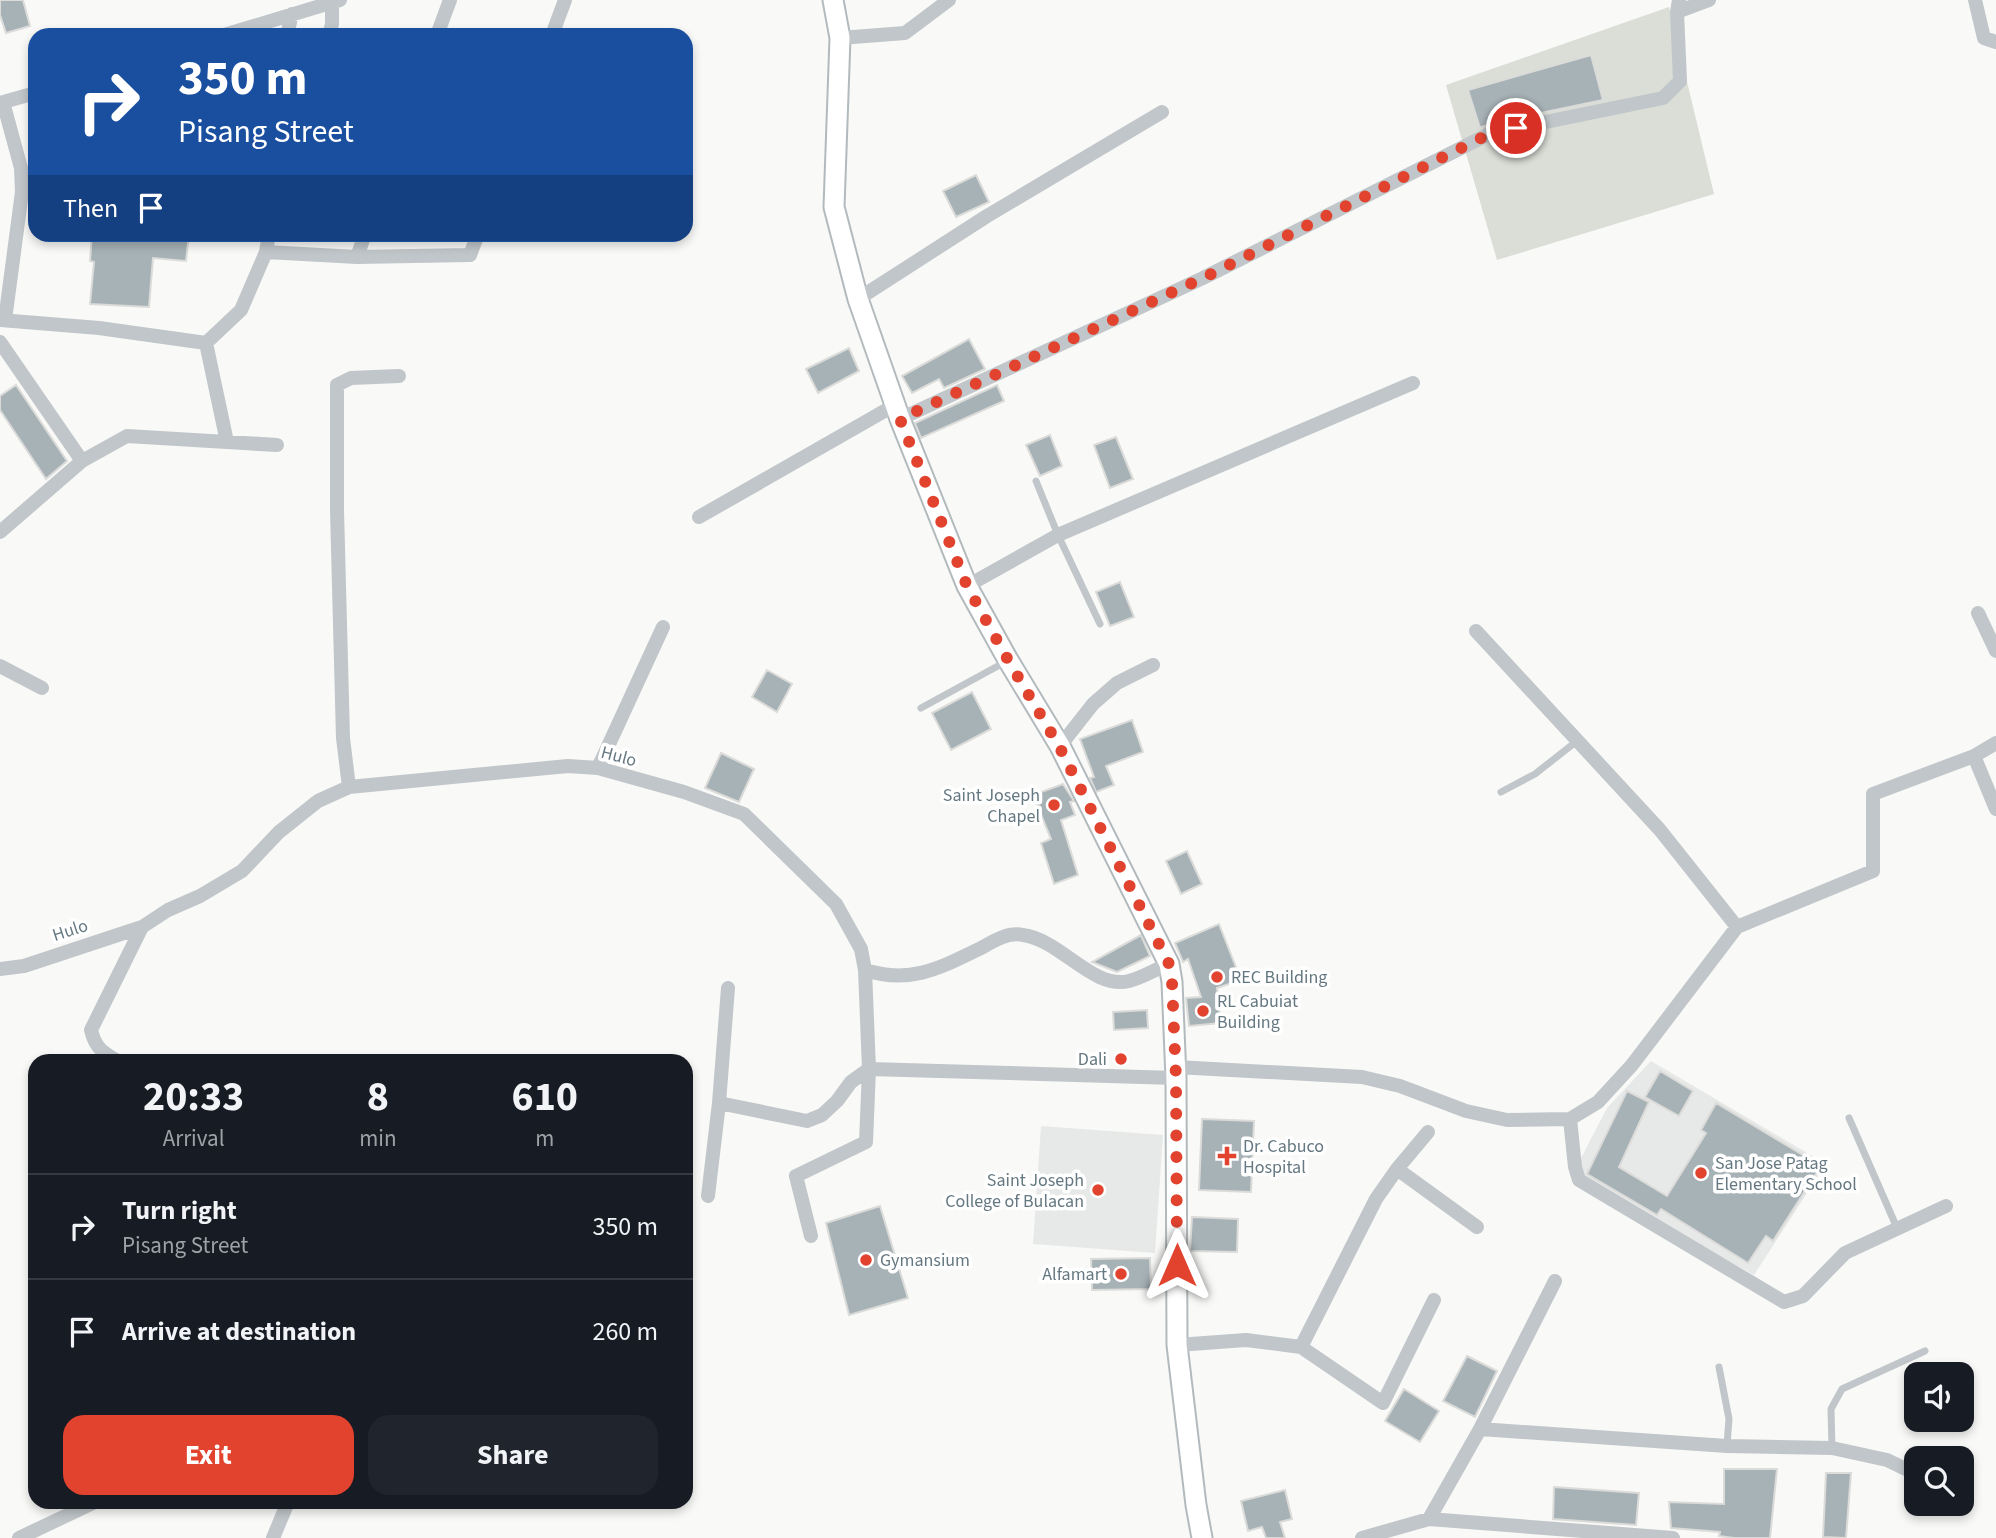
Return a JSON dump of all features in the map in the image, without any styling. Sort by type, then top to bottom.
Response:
[{"type":"main road","points":[[833,0],[840,38],[834,207],[858,299],[898,412],[967,586],[1059,746],[1169,964],[1176,1072],[1177,1345],[1202,1538]]},
{"type":"street","points":[[440,28],[450,0]]},
{"type":"street","points":[[555,28],[565,0]]},
{"type":"street","points":[[840,38],[905,33],[949,0]]},
{"type":"street","points":[[699,517],[898,412],[1203,278],[1491,133],[1663,98],[1680,81],[1678,6],[1709,0]]},
{"type":"street","points":[[1975,0],[1984,38],[1996,42]]},
{"type":"street","points":[[248,28],[335,1],[331,28]]},
{"type":"street","points":[[289,28],[292,15]]},
{"type":"street","points":[[28,95],[1,103],[28,190]]},
{"type":"street","points":[[858,299],[987,216],[1162,112]]},
{"type":"street","points":[[28,198],[3,320],[99,328],[206,343]]},
{"type":"street","points":[[206,343],[241,310],[268,242]]},
{"type":"street","points":[[357,257],[362,242]]},
{"type":"street","points":[[266,252],[357,257],[470,255],[475,242]]},
{"type":"street","points":[[0,342],[82,461]]},
{"type":"street","points":[[206,343],[227,442]]},
{"type":"street","points":[[349,787],[343,738],[337,510],[337,386],[351,378],[399,376]]},
{"type":"street","points":[[967,586],[1058,535],[1413,383]]},
{"type":"street","points":[[2,525],[82,461],[127,436],[278,445]]},
{"type":"street","points":[[1978,612],[1996,651]]},
{"type":"street","points":[[598,768],[663,627]]},
{"type":"street","points":[[1476,631],[1660,830],[1737,927]]},
{"type":"street","points":[[1059,746],[1101,697],[1117,683],[1153,665]]},
{"type":"street","points":[[0,666],[42,688]]},
{"type":"street","points":[[719,1103],[807,1121],[822,1115],[837,1101],[850,1082],[869,1069],[1140,1075],[1176,1072],[1362,1077],[1400,1086],[1466,1111],[1507,1120],[1570,1119],[1598,1102],[1632,1065],[1737,927],[1873,871],[1873,794],[1974,756],[1996,743]]},
{"type":"street","points":[[1974,756],[1996,809]]},
{"type":"street","name":"Hulo","points":[[0,969],[24,966],[142,926],[168,910],[200,896],[242,871],[279,832],[318,801],[349,787],[568,766],[598,768],[684,792],[744,814],[836,904],[861,949],[865,970],[869,1069],[866,1142],[796,1176],[811,1236]]},
{"type":"street","points":[[105,1054],[94,1041],[91,1030],[142,926]]},
{"type":"street","points":[[865,970],[882,975],[916,975],[945,966],[1008,935],[1023,934],[1051,943],[1099,978],[1113,981],[1128,982],[1169,964]]},
{"type":"street","points":[[708,1196],[728,988]]},
{"type":"street","points":[[1570,1119],[1579,1180],[1784,1302],[1803,1296],[1845,1253],[1946,1206]]},
{"type":"street","points":[[1301,1347],[1376,1199],[1428,1132]]},
{"type":"street","points":[[1397,1169],[1477,1227]]},
{"type":"street","points":[[1429,1519],[1480,1429],[1555,1282]]},
{"type":"street","points":[[1177,1345],[1246,1340],[1301,1347],[1383,1403],[1434,1300]]},
{"type":"street","points":[[1480,1429],[1727,1446],[1832,1448],[1887,1460],[1904,1468]]},
{"type":"street","points":[[19,1538],[80,1509]]},
{"type":"street","points":[[273,1538],[285,1509]]},
{"type":"street","points":[[1362,1538],[1429,1519],[1673,1538]]},
{"type":"lane","points":[[1036,481],[1100,624]]},
{"type":"lane","points":[[921,708],[1008,660]]},
{"type":"lane","points":[[1501,792],[1535,774],[1578,741]]},
{"type":"lane","points":[[1849,1118],[1897,1229]]},
{"type":"lane","points":[[1832,1448],[1831,1409],[1842,1390],[1925,1351]]},
{"type":"lane","points":[[1719,1367],[1729,1419],[1727,1446]]},
{"type":"shaded area","points":[[1669,7],[1714,194],[1497,260],[1446,85]]},
{"type":"shaded area","name":"San Jose Patag Elementary School","points":[[1651,1061],[1826,1164],[1754,1275],[1584,1181],[1579,1162],[1607,1108]]},
{"type":"shaded area","name":"Saint Joseph College of Bulacan","points":[[1041,1126],[1163,1135],[1155,1253],[1033,1244]]},
{"type":"building","points":[[0,0],[23,0],[30,26],[6,33],[0,15]]},
{"type":"building","points":[[1591,55],[1603,100],[1480,128],[1468,90]]},
{"type":"building","points":[[976,175],[989,202],[956,217],[943,191]]},
{"type":"building","points":[[91,242],[188,242],[186,261],[153,258],[149,307],[90,304],[94,262],[90,261]]},
{"type":"building","points":[[969,339],[985,369],[944,388],[939,379],[912,393],[902,376]]},
{"type":"building","points":[[849,348],[859,371],[818,393],[806,369]]},
{"type":"building","points":[[16,385],[67,461],[46,479],[0,410],[0,396]]},
{"type":"building","points":[[997,385],[1004,401],[921,438],[915,423]]},
{"type":"building","points":[[1050,435],[1062,466],[1040,476],[1026,445]]},
{"type":"building","points":[[1116,437],[1133,479],[1110,488],[1094,445]]},
{"type":"building","points":[[1120,582],[1134,617],[1110,626],[1096,592]]},
{"type":"building","points":[[767,670],[792,684],[777,712],[752,697]]},
{"type":"building","points":[[972,692],[991,729],[951,750],[932,713]]},
{"type":"building","points":[[1132,720],[1143,752],[1106,766],[1114,785],[1096,792],[1090,778],[1094,777],[1080,739]]},
{"type":"building","points":[[721,753],[754,769],[739,802],[705,788]]},
{"type":"building","points":[[1063,784],[1074,801],[1070,802],[1075,815],[1061,820],[1078,875],[1054,884],[1041,843],[1051,839],[1033,795]]},
{"type":"building","points":[[1187,851],[1202,884],[1181,894],[1166,861]]},
{"type":"building","points":[[1219,924],[1241,980],[1217,988],[1221,1023],[1189,1026],[1186,998],[1201,997],[1188,959],[1183,962],[1175,943]]},
{"type":"building","points":[[1141,935],[1150,956],[1117,972],[1092,962]]},
{"type":"building","points":[[1147,1010],[1148,1028],[1114,1030],[1113,1012]]},
{"type":"building","points":[[1660,1071],[1693,1091],[1679,1116],[1645,1097]]},
{"type":"building","name":"San Jose Patag Elementary School","points":[[1627,1091],[1649,1102],[1619,1167],[1667,1196],[1706,1133],[1701,1130],[1716,1103],[1821,1166],[1773,1241],[1766,1236],[1748,1263],[1661,1209],[1657,1215],[1587,1174]]},
{"type":"building","name":"Dr. Cabuco Hospital","points":[[1202,1119],[1254,1121],[1251,1192],[1199,1190]]},
{"type":"building","name":"Gymansium","points":[[880,1206],[908,1298],[849,1315],[826,1223]]},
{"type":"building","points":[[1192,1217],[1238,1219],[1237,1252],[1190,1251]]},
{"type":"building","name":"Alfamart","points":[[1150,1258],[1151,1289],[1092,1290],[1091,1259]]},
{"type":"building","points":[[1467,1356],[1497,1371],[1475,1417],[1443,1401]]},
{"type":"building","points":[[1404,1389],[1439,1411],[1420,1442],[1385,1421]]},
{"type":"building","points":[[1724,1469],[1777,1469],[1770,1538],[1734,1538],[1719,1536],[1720,1532],[1671,1528],[1669,1502],[1724,1504]]},
{"type":"building","points":[[1826,1473],[1851,1473],[1846,1538],[1823,1537]]},
{"type":"building","points":[[1554,1487],[1639,1493],[1636,1525],[1553,1519]]},
{"type":"building","points":[[1285,1490],[1292,1519],[1280,1522],[1285,1538],[1266,1538],[1262,1527],[1248,1531],[1241,1501]]},
{"type":"place","name":"Saint Joseph Chapel","points":[[1054,805]]},
{"type":"place","name":"REC Building","points":[[1217,977]]},
{"type":"place","name":"RL Cabuiat Building","points":[[1203,1011]]},
{"type":"place","name":"Dali","points":[[1121,1059]]},
{"type":"place","name":"Dr. Cabuco Hospital","points":[[1227,1156]]},
{"type":"place","name":"San Jose Patag Elementary School","points":[[1701,1173]]},
{"type":"place","name":"Saint Joseph College of Bulacan","points":[[1098,1190]]},
{"type":"place","name":"Gymansium","points":[[866,1260]]},
{"type":"place","name":"Alfamart","points":[[1121,1274]]},
{"type":"route","points":[[1177,1265],[1176,1078],[1169,964],[1059,746],[967,586],[900,419],[1203,278],[1491,133],[1516,128]]}]
